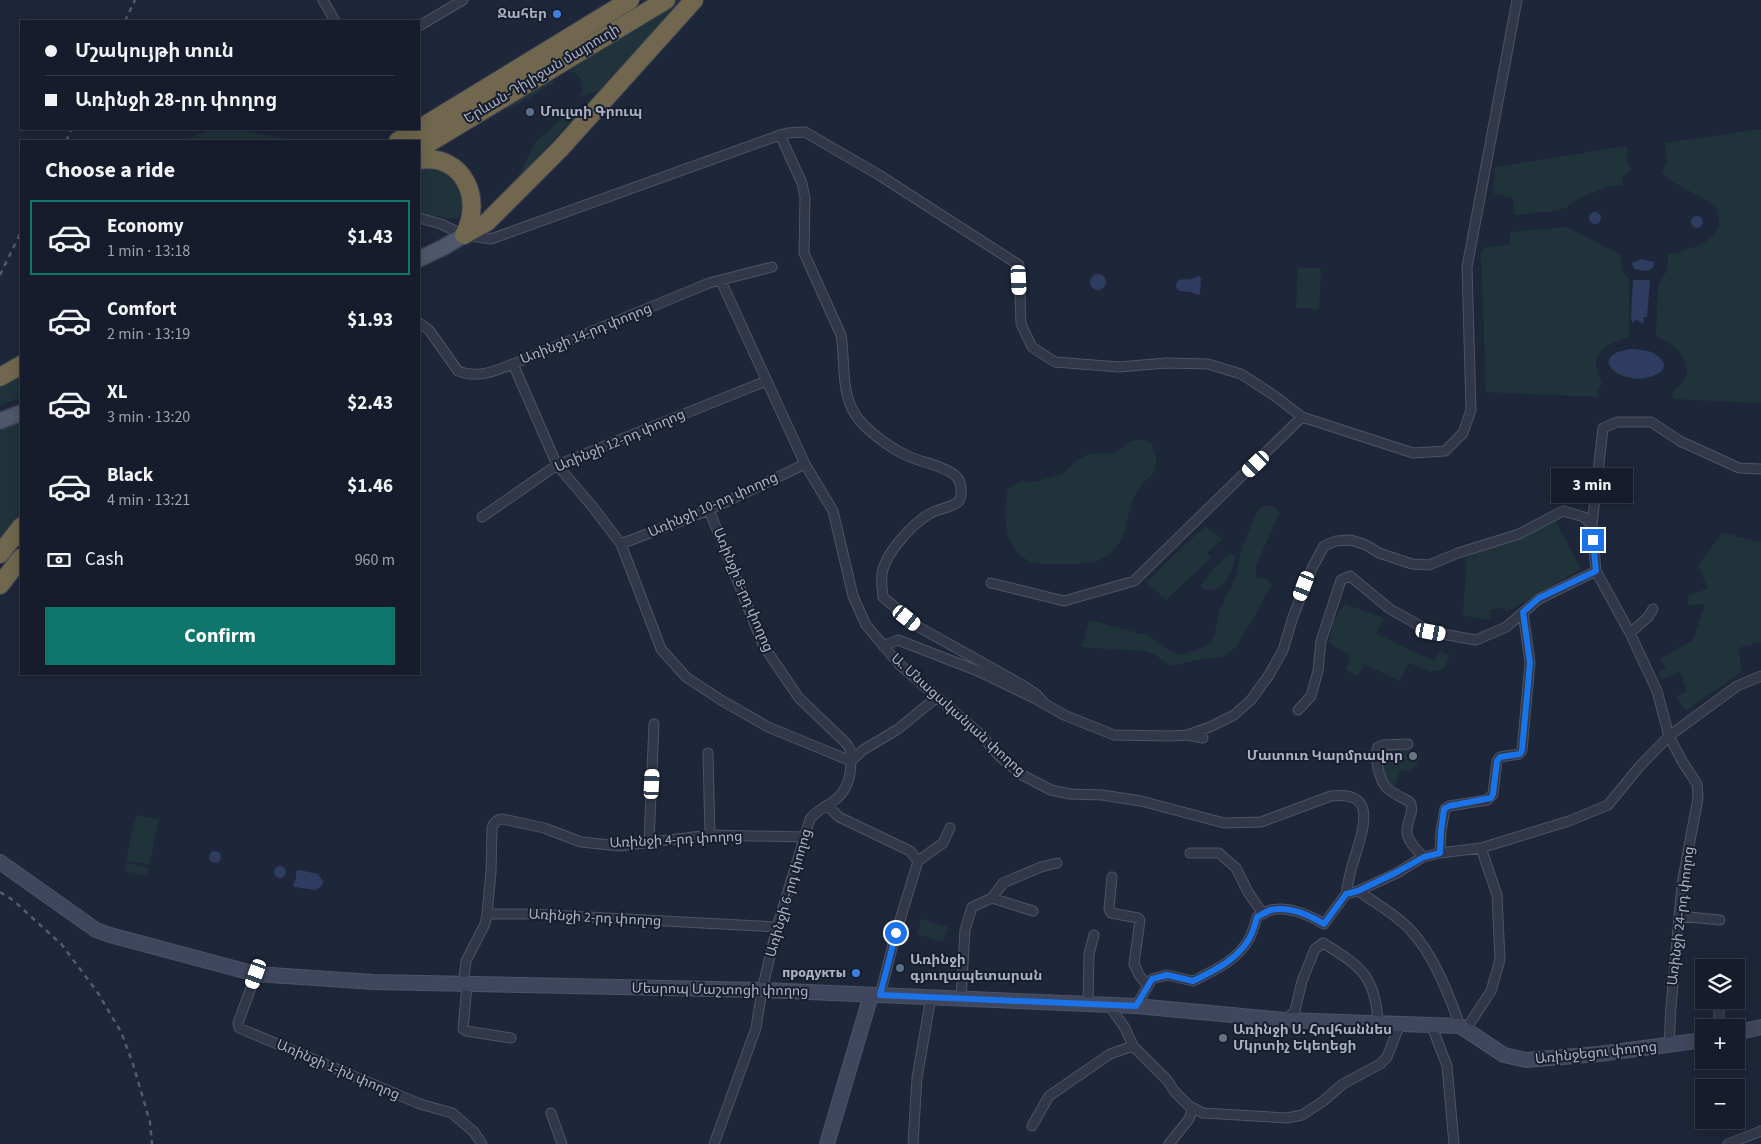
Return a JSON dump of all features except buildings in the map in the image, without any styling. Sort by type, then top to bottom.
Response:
[{"type":"highway","name":"Երևան-Դիլիջան մայրուղի","points":[[420,129],[630,0]]},
{"type":"highway","name":"Երևան-Դիլիջան մայրուղի","points":[[420,129],[649,5],[666,0]]},
{"type":"highway","points":[[464,235],[488,222],[560,149],[694,0]]},
{"type":"highway","points":[[420,160],[436,159],[451,165],[460,172],[467,182],[472,206],[464,235]]},
{"type":"highway","points":[[0,378],[20,366]]},
{"type":"highway","points":[[0,554],[20,528]]},
{"type":"highway","points":[[0,585],[20,559]]},
{"type":"main road","points":[[420,259],[464,235]]},
{"type":"main road","points":[[0,410],[20,403]]},
{"type":"main road","points":[[0,421],[20,413]]},
{"type":"street","points":[[323,0],[334,20]]},
{"type":"street","points":[[420,25],[463,0]]},
{"type":"street","points":[[420,218],[441,224],[464,235],[491,239],[780,135],[805,132],[879,175],[1019,265],[1021,324],[1032,347],[1055,362],[1119,366],[1166,363],[1208,364],[1241,374],[1275,396],[1302,417],[1413,453],[1445,451],[1463,433],[1471,410],[1467,267],[1517,0]]},
{"type":"street","points":[[780,135],[800,176],[805,198],[804,253],[841,335],[844,378],[848,399],[860,421],[891,446],[908,456],[946,470],[957,477],[960,482],[961,496],[958,502],[931,514],[908,532],[887,559],[882,573],[883,597],[917,626],[1024,686],[1036,694],[1044,704]]},
{"type":"street","name":"Առինջի 14-րդ փողոց","points":[[420,324],[429,330],[458,371],[465,374],[480,375],[513,364],[709,283],[772,267]]},
{"type":"street","name":"Ա. Մնացականյան փողոց","points":[[721,281],[805,464],[833,511],[853,596],[862,618],[899,664],[982,736],[999,756],[1022,775],[1051,790],[1070,794],[1102,795],[1141,801],[1224,823],[1260,822],[1331,796],[1350,796],[1358,801],[1364,812],[1365,825],[1353,862],[1346,894]]},
{"type":"street","points":[[513,364],[557,466],[592,506],[621,544],[661,649],[686,677],[768,727],[851,761],[863,750],[898,728],[937,697]]},
{"type":"street","name":"Առինջի 12-րդ փողոց","points":[[482,517],[557,466],[766,381]]},
{"type":"street","points":[[991,583],[1064,601],[1134,581],[1302,417]]},
{"type":"street","points":[[1298,710],[1311,696],[1318,671],[1321,641],[1342,580],[1350,576],[1390,609],[1431,632],[1476,640],[1506,627],[1539,598],[1596,571],[1592,525],[1602,428],[1617,422],[1651,422],[1680,442],[1739,468],[1761,469]]},
{"type":"street","name":"Առինջի 10-րդ փողոց","points":[[621,544],[709,510],[805,464]]},
{"type":"street","name":"Առինջի 8-րդ փողոց","points":[[709,510],[763,645],[799,698],[847,744],[851,761]]},
{"type":"street","points":[[1187,735],[1210,727],[1234,715],[1251,700],[1269,675],[1283,650],[1293,617],[1312,568],[1324,546],[1336,541],[1352,540],[1380,553],[1412,564],[1430,565],[1458,553],[1519,534],[1563,511],[1584,517],[1592,525]]},
{"type":"street","name":"Առինջի 24-րդ փողոց","points":[[1596,571],[1630,633],[1658,691],[1669,736],[1697,784],[1698,798],[1682,884],[1669,1045]]},
{"type":"street","points":[[1630,633],[1648,617],[1653,609]]},
{"type":"street","points":[[1440,853],[1444,809],[1449,806],[1491,798],[1497,761],[1500,757],[1520,754],[1522,750],[1530,663],[1523,612]]},
{"type":"street","points":[[883,646],[898,640],[978,672],[1064,715],[1114,735],[1187,735],[1203,738]]},
{"type":"street","points":[[1136,1006],[1152,979],[1167,975],[1193,981],[1217,969],[1237,955],[1249,939],[1257,917],[1271,910],[1291,910],[1309,915],[1324,924],[1346,894],[1358,891],[1424,857],[1481,848],[1568,820],[1608,804],[1639,767],[1669,736],[1737,686],[1761,676]]},
{"type":"street","points":[[649,843],[654,724]]},
{"type":"street","points":[[1408,744],[1378,747],[1376,751],[1378,771],[1386,787],[1410,802],[1412,812],[1406,829],[1407,836],[1424,857]]},
{"type":"street","points":[[708,753],[710,835]]},
{"type":"street","name":"Առինջի 6-րդ փողոց","points":[[714,1144],[756,1028],[762,990],[777,927],[810,820],[816,812],[836,800],[844,790],[851,776],[851,761]]},
{"type":"street","points":[[827,805],[839,817],[910,851],[918,861]]},
{"type":"street","name":"Առինջի 4-րդ փողոց","points":[[487,914],[492,828],[494,822],[498,819],[544,828],[581,842],[618,846],[710,835],[804,837]]},
{"type":"street","points":[[827,1144],[918,861],[943,843],[950,828]]},
{"type":"street","points":[[1358,891],[1393,915],[1412,932],[1428,952],[1463,1028],[1491,991],[1500,960],[1497,895],[1481,848]]},
{"type":"street","points":[[1190,853],[1219,853],[1236,868],[1248,892],[1263,914]]},
{"type":"street","name":"Մեսրոպ Մաշտոցի փողոց","points":[[0,862],[96,930],[256,974],[374,982],[762,990],[1136,1006],[1285,1020],[1431,1024],[1463,1028]]},
{"type":"street","points":[[961,999],[965,930],[972,907],[992,898],[1003,883],[1057,863]]},
{"type":"street","points":[[1112,877],[1109,909],[1111,913],[1140,920],[1134,964],[1139,975],[1148,986]]},
{"type":"street","points":[[992,898],[1033,910]]},
{"type":"street","points":[[487,914],[485,924],[466,961],[463,1029],[511,1038]]},
{"type":"street","name":"Առինջի 2-րդ փողոց","points":[[487,914],[531,914],[777,927]]},
{"type":"street","points":[[1679,916],[1720,920]]},
{"type":"street","points":[[1088,1004],[1089,954],[1094,935]]},
{"type":"street","points":[[1285,1020],[1295,1012],[1305,973],[1315,949],[1323,943],[1361,969],[1377,1002],[1378,1023]]},
{"type":"street","name":"Առինջի 1-ին փողոց","points":[[256,974],[238,1023],[240,1028],[420,1104],[452,1113],[474,1132],[482,1144]]},
{"type":"street","points":[[913,1144],[917,1078],[931,997]]},
{"type":"street","points":[[1109,1005],[1125,1028],[1133,1046],[1175,1092],[1193,1108],[1203,1113],[1287,1118],[1302,1115],[1322,1102],[1343,1084],[1380,1064],[1387,1057],[1400,1024]]},
{"type":"street","points":[[1431,1024],[1447,1066],[1456,1143]]},
{"type":"street","points":[[1745,1031],[1761,1027]]},
{"type":"street","name":"Առինջեցու փողոց","points":[[1463,1028],[1504,1054],[1526,1060],[1599,1054],[1695,1041]]},
{"type":"street","points":[[1032,1126],[1049,1096],[1110,1054],[1133,1046]]},
{"type":"street","points":[[1169,1144],[1189,1118],[1193,1108]]},
{"type":"street","points":[[551,1113],[562,1144]]},
{"type":"street","points":[[1728,1144],[1761,1131]]},
{"type":"shaded area","points":[[677,0],[682,0],[598,91],[577,98],[583,89],[581,86],[582,81],[576,73],[570,72],[581,55]]},
{"type":"shaded area","points":[[563,64],[552,84],[514,107],[485,113]]},
{"type":"shaded area","points":[[584,106],[516,181],[535,143],[568,113]]},
{"type":"shaded area","points":[[1761,129],[1761,403],[1672,399],[1673,391],[1686,376],[1687,368],[1685,360],[1674,346],[1656,337],[1658,286],[1667,270],[1668,255],[1690,249],[1704,242],[1716,232],[1719,222],[1717,209],[1662,173],[1667,160],[1665,143]]},
{"type":"shaded area","points":[[238,130],[289,140],[189,140],[206,132]]},
{"type":"shaded area","points":[[1627,146],[1627,163],[1631,170],[1623,176],[1622,185],[1610,186],[1577,199],[1567,207],[1557,211],[1514,215],[1513,198],[1494,194],[1495,167]]},
{"type":"shaded area","points":[[422,165],[451,172],[460,189],[463,200],[458,219],[420,214],[420,166]]},
{"type":"shaded area","points":[[1567,227],[1621,255],[1621,269],[1629,279],[1629,337],[1612,343],[1600,352],[1597,358],[1596,365],[1602,382],[1598,391],[1599,397],[1486,392],[1481,252],[1485,247],[1510,245],[1510,232]]},
{"type":"shaded area","points":[[1298,267],[1321,268],[1319,309],[1296,308]]},
{"type":"shaded area","points":[[20,375],[20,398],[0,405],[0,386]]},
{"type":"shaded area","points":[[20,423],[20,518],[0,545],[0,431]]},
{"type":"shaded area","points":[[1142,440],[1151,443],[1155,455],[1156,469],[1135,495],[1122,538],[1113,551],[1103,559],[1079,564],[1040,564],[1028,560],[1019,554],[1012,545],[1006,524],[1005,512],[1008,489],[1022,481],[1030,483],[1063,474],[1076,460],[1090,454],[1116,452],[1131,441]]},
{"type":"shaded area","points":[[1266,506],[1272,506],[1279,513],[1256,566],[1256,578],[1266,579],[1272,585],[1237,646],[1223,657],[1170,666],[1154,654],[1144,651],[1082,647],[1089,620],[1149,636],[1165,648],[1181,655],[1210,643],[1214,637],[1219,611],[1237,575],[1242,547],[1258,510]]},
{"type":"shaded area","points":[[1554,518],[1581,569],[1506,612],[1504,607],[1490,610],[1491,621],[1463,615],[1467,557]]},
{"type":"shaded area","points":[[1205,526],[1222,539],[1207,553],[1212,557],[1166,600],[1146,582]]},
{"type":"shaded area","points":[[1722,533],[1761,542],[1761,642],[1739,648],[1741,672],[1686,711],[1676,697],[1687,691],[1680,672],[1661,680],[1658,672],[1666,668],[1660,659],[1693,640],[1705,604],[1688,605],[1688,595],[1708,589],[1698,565]]},
{"type":"shaded area","points":[[1230,554],[1235,555],[1234,562],[1226,581],[1216,589],[1203,589],[1201,585],[1213,569]]},
{"type":"shaded area","points":[[1345,604],[1384,618],[1376,634],[1434,661],[1439,651],[1450,655],[1444,669],[1431,672],[1409,663],[1400,681],[1364,664],[1357,677],[1346,669],[1350,655],[1329,643],[1333,621]]},
{"type":"shaded area","points":[[1403,747],[1421,754],[1417,764],[1409,772],[1400,770],[1395,787],[1384,779],[1379,748]]},
{"type":"shaded area","points":[[136,815],[159,819],[149,865],[126,860]]},
{"type":"shaded area","points":[[127,863],[149,868],[147,876],[125,871]]},
{"type":"shaded area","points":[[921,919],[948,927],[943,942],[917,934]]},
{"type":"water","points":[[1593,212],[1597,212],[1601,218],[1597,224],[1593,224],[1589,220],[1589,216]]},
{"type":"water","points":[[1695,216],[1699,216],[1703,222],[1699,228],[1695,228],[1691,224],[1691,220]]},
{"type":"water","points":[[1641,259],[1654,262],[1653,268],[1646,271],[1634,269],[1632,263]]},
{"type":"water","points":[[1098,274],[1104,276],[1106,282],[1104,288],[1098,290],[1092,288],[1090,282],[1092,276]]},
{"type":"water","points":[[1199,276],[1201,279],[1200,294],[1198,295],[1179,291],[1176,287],[1179,280]]},
{"type":"water","points":[[1633,280],[1650,280],[1647,317],[1644,317],[1643,324],[1637,320],[1632,323]]},
{"type":"water","points":[[1633,349],[1646,351],[1658,356],[1664,364],[1662,371],[1642,378],[1630,378],[1620,375],[1612,369],[1609,363],[1610,357],[1618,352]]},
{"type":"water","points":[[215,851],[221,857],[215,863],[209,857]]},
{"type":"water","points":[[280,866],[286,872],[280,878],[274,872]]},
{"type":"water","points":[[296,871],[318,874],[323,881],[322,886],[315,890],[295,887],[293,885]]},
{"type":"railway","points":[[125,20],[135,0]]},
{"type":"railway","points":[[66,140],[72,130]]},
{"type":"railway","points":[[0,275],[20,234]]},
{"type":"railway","points":[[0,892],[13,900],[62,945],[98,993],[121,1032],[133,1064],[150,1122],[152,1144]]},
{"type":"place","name":"Ջահեր","points":[[557,14]]},
{"type":"place","name":"Մուլտի Գրուպ","points":[[530,112]]},
{"type":"place","name":"Մատուռ Կարմրավոր","points":[[1413,756]]},
{"type":"place","name":"Առինջի գյուղապետարան","points":[[900,968]]},
{"type":"place","name":"продукты","points":[[856,973]]},
{"type":"place","name":"Առինջի Ս. Հովհաննես Մկրտիչ Եկեղեցի","points":[[1223,1038]]},
{"type":"route","points":[[896,933],[880,995],[1136,1006],[1152,979],[1167,975],[1193,981],[1217,969],[1237,955],[1249,939],[1257,917],[1271,910],[1291,910],[1309,915],[1324,924],[1346,894],[1358,891],[1424,857],[1440,853],[1444,809],[1449,806],[1491,798],[1497,761],[1500,757],[1506,755],[1520,754],[1522,750],[1530,663],[1523,612],[1539,598],[1596,571],[1593,540]]}]
